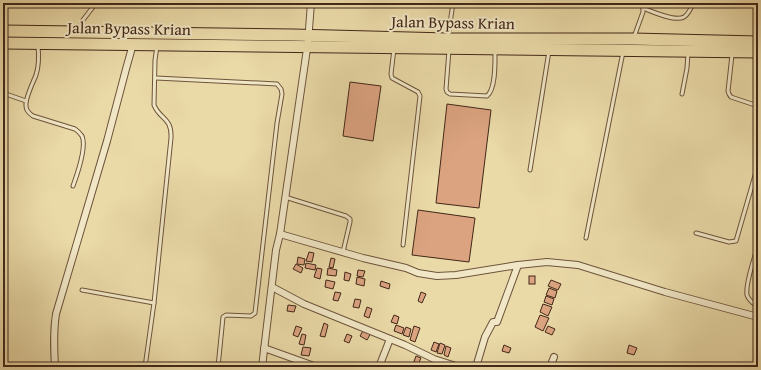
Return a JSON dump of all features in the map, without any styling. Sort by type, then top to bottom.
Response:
[{"type":"highway","name":"Jalan Bypass Krian","points":[[3,31],[308,35],[449,44],[495,49],[758,52]]},
{"type":"highway","name":"Jalan Bypass Krian","points":[[3,43],[394,48],[449,44],[633,39],[758,42]]},
{"type":"street","points":[[262,367],[276,250],[280,234],[312,3]]},
{"type":"street","points":[[55,367],[53,340],[56,314],[107,141],[133,44]]},
{"type":"street","points":[[280,234],[363,258],[406,268],[418,273],[437,276],[456,275],[547,262],[578,265],[665,292],[758,317]]},
{"type":"street","points":[[476,367],[486,335],[493,322],[497,322],[518,265]]},
{"type":"street","points":[[272,287],[304,304],[405,345],[434,359],[459,367]]},
{"type":"street","points":[[379,367],[390,339]]},
{"type":"street","points":[[264,348],[317,367]]},
{"type":"street","points":[[550,367],[554,357]]},
{"type":"lane","points":[[77,32],[83,20],[96,3]]},
{"type":"lane","points":[[452,3],[447,92],[450,94],[487,96],[491,92],[493,85],[495,49]]},
{"type":"lane","points":[[633,39],[643,12],[643,8],[640,3]]},
{"type":"lane","points":[[643,8],[671,18],[681,18],[686,16],[693,3]]},
{"type":"lane","points":[[38,43],[39,59],[36,74],[26,101],[26,107],[33,116],[75,129],[79,132],[83,146],[80,165],[74,186]]},
{"type":"lane","points":[[145,367],[154,302],[171,130],[168,121],[157,111],[154,105],[156,78],[155,60],[157,45]]},
{"type":"lane","points":[[394,48],[392,78],[420,94],[403,245]]},
{"type":"lane","points":[[530,170],[550,49]]},
{"type":"lane","points":[[586,238],[623,50]]},
{"type":"lane","points":[[682,94],[689,51]]},
{"type":"lane","points":[[732,52],[728,92],[731,97],[758,106]]},
{"type":"lane","points":[[156,78],[277,84],[281,89],[282,94],[276,131],[254,315],[226,315],[223,317],[218,367]]},
{"type":"lane","points":[[3,93],[26,101]]},
{"type":"lane","points":[[696,233],[729,242],[736,241],[758,165]]},
{"type":"lane","points":[[285,196],[346,216],[350,222],[343,252]]},
{"type":"lane","points":[[758,245],[747,286],[750,301],[758,307]]},
{"type":"lane","points":[[82,290],[154,302]]},
{"type":"building","points":[[350,82],[381,86],[373,141],[343,136]]},
{"type":"building","points":[[447,104],[491,110],[479,208],[436,203]]},
{"type":"building","points":[[418,210],[475,218],[469,262],[412,255]]},
{"type":"building","points":[[309,252],[314,253],[312,262],[306,261]]},
{"type":"building","points":[[298,257],[305,259],[304,265],[297,264]]},
{"type":"building","points":[[331,258],[335,259],[333,268],[329,267]]},
{"type":"building","points":[[306,263],[316,265],[315,270],[305,268]]},
{"type":"building","points":[[296,264],[303,268],[301,273],[293,269]]},
{"type":"building","points":[[317,268],[322,269],[320,279],[314,277]]},
{"type":"building","points":[[328,268],[337,270],[336,276],[327,275]]},
{"type":"building","points":[[358,270],[365,271],[363,277],[357,276]]},
{"type":"building","points":[[345,272],[351,274],[349,281],[344,280]]},
{"type":"building","points":[[529,276],[535,276],[535,284],[529,284]]},
{"type":"building","points":[[357,277],[365,279],[364,286],[356,284]]},
{"type":"building","points":[[326,280],[335,282],[333,289],[325,287]]},
{"type":"building","points":[[551,280],[561,284],[558,290],[548,286]]},
{"type":"building","points":[[381,281],[390,284],[389,289],[380,286]]},
{"type":"building","points":[[549,288],[557,291],[555,298],[546,295]]},
{"type":"building","points":[[335,292],[341,293],[338,301],[333,300]]},
{"type":"building","points":[[421,292],[426,294],[422,303],[418,301]]},
{"type":"building","points":[[546,296],[554,299],[552,305],[544,302]]},
{"type":"building","points":[[355,299],[361,300],[359,308],[353,307]]},
{"type":"building","points":[[543,304],[552,307],[548,316],[540,312]]},
{"type":"building","points":[[288,305],[296,306],[294,312],[287,311]]},
{"type":"building","points":[[367,307],[372,309],[369,318],[364,316]]},
{"type":"building","points":[[394,315],[399,317],[397,324],[391,322]]},
{"type":"building","points":[[540,315],[549,318],[543,331],[535,327]]},
{"type":"building","points":[[324,323],[328,325],[325,337],[320,336]]},
{"type":"building","points":[[396,325],[404,328],[402,334],[394,331]]},
{"type":"building","points":[[296,326],[302,328],[298,337],[293,335]]},
{"type":"building","points":[[414,326],[420,328],[415,342],[410,340]]},
{"type":"building","points":[[548,326],[555,329],[552,335],[545,332]]},
{"type":"building","points":[[406,327],[411,329],[409,337],[403,335]]},
{"type":"building","points":[[364,329],[371,333],[367,340],[360,336]]},
{"type":"building","points":[[302,334],[306,335],[304,345],[299,344]]},
{"type":"building","points":[[347,334],[352,336],[349,343],[344,341]]},
{"type":"building","points":[[434,342],[439,344],[436,352],[431,350]]},
{"type":"building","points":[[440,343],[445,345],[442,354],[437,353]]},
{"type":"building","points":[[504,345],[511,348],[509,353],[502,351]]},
{"type":"building","points":[[629,345],[637,348],[634,355],[627,353]]},
{"type":"building","points":[[446,346],[451,348],[448,357],[444,355]]},
{"type":"building","points":[[303,347],[311,348],[309,356],[301,355]]},
{"type":"building","points":[[416,356],[421,358],[417,367],[412,367]]}]
